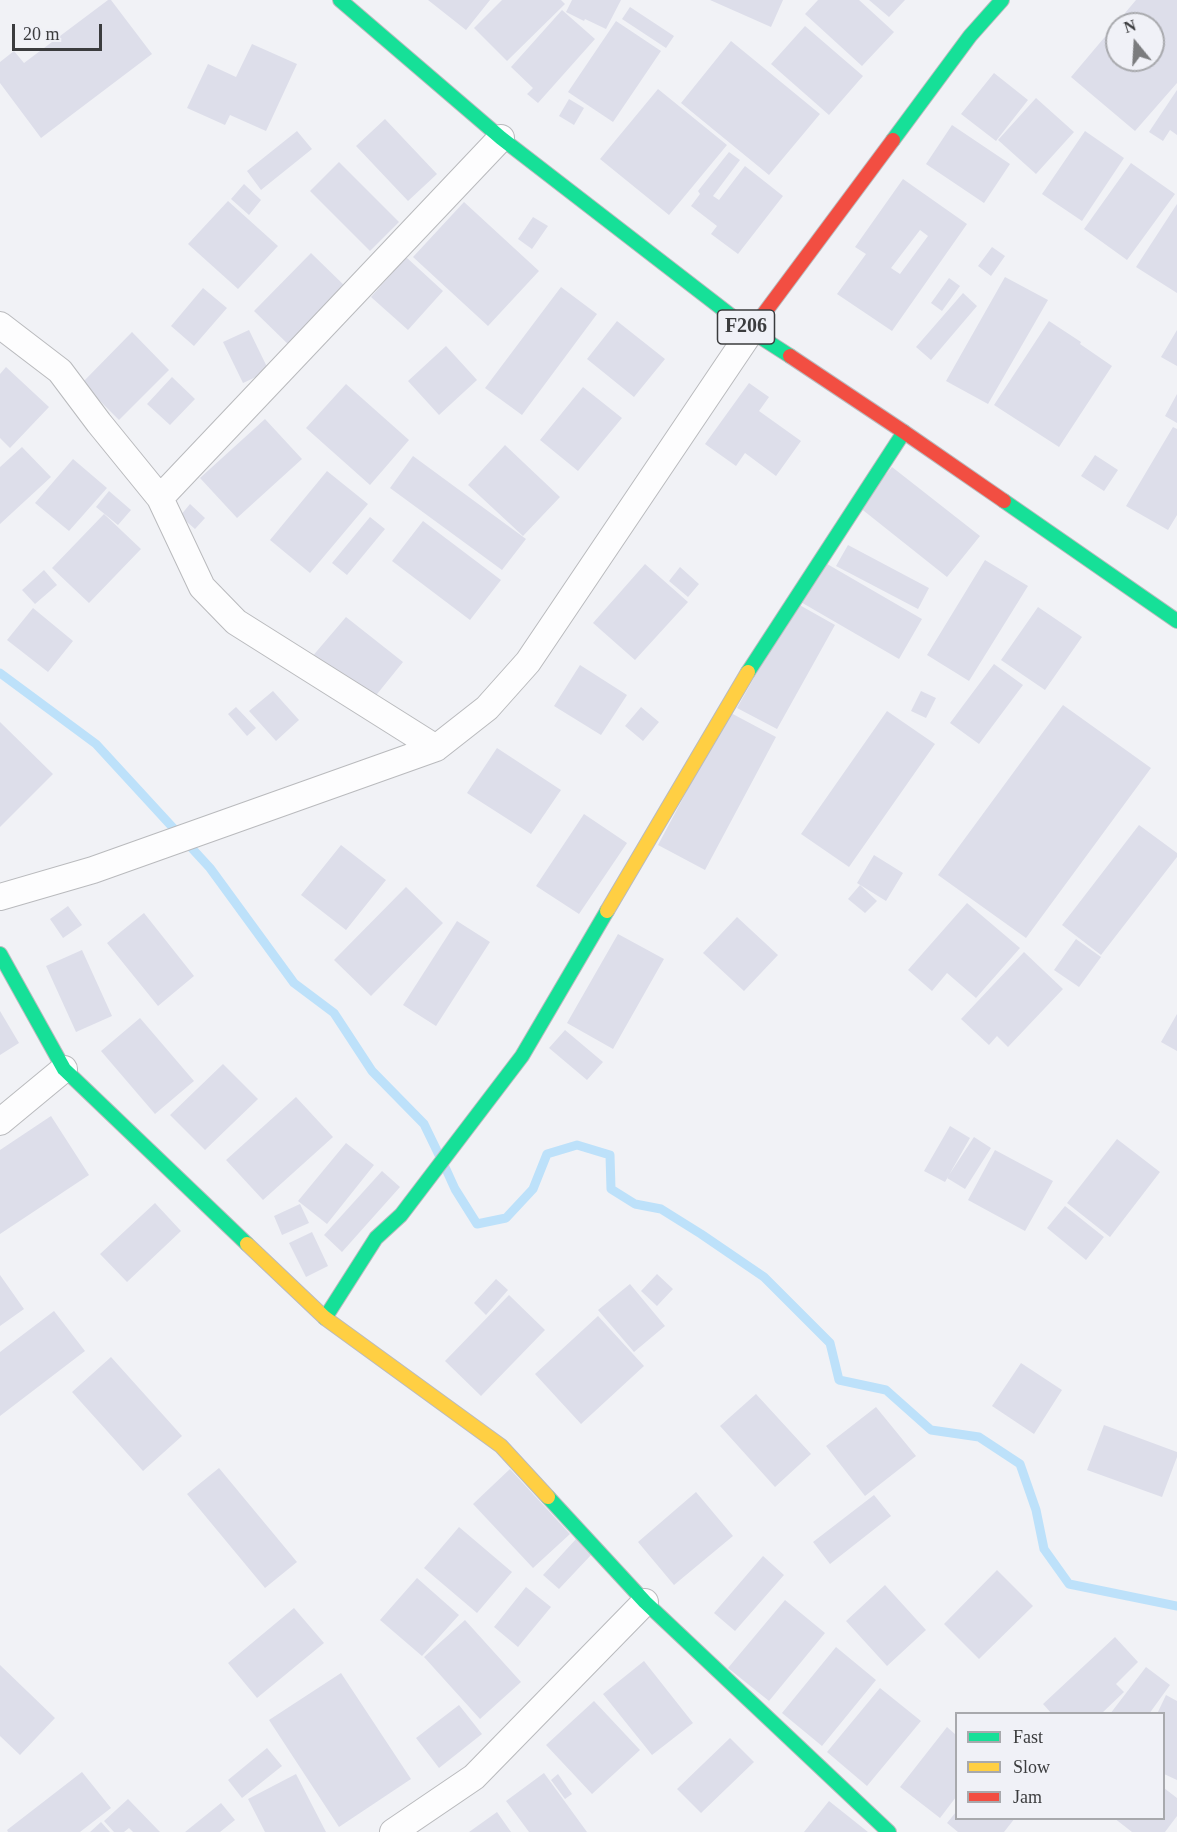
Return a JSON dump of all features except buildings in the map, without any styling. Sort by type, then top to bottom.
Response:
[{"type":"street","name":"F206","points":[[340,0],[501,138],[751,331],[904,432],[1177,621]]},
{"type":"street","points":[[0,897],[93,870],[436,748],[487,708],[528,662],[751,331],[970,36],[1002,0]]},
{"type":"street","points":[[160,498],[501,138]]},
{"type":"street","points":[[0,325],[60,371],[160,498],[202,587],[236,622],[436,748]]},
{"type":"street","points":[[325,1318],[376,1238],[402,1215],[420,1188],[522,1056],[748,671],[904,432]]},
{"type":"street","points":[[0,954],[64,1069],[325,1318],[501,1446],[645,1602],[889,1832]]},
{"type":"street","points":[[0,1122],[64,1069]]},
{"type":"street","points":[[393,1832],[474,1777],[645,1602]]},
{"type":"waterway","points":[[0,673],[96,744],[210,868],[294,983],[334,1013],[372,1071],[424,1124],[439,1155]]},
{"type":"waterway","points":[[445,1167],[455,1189],[477,1224],[506,1218],[533,1189],[547,1154],[577,1145],[610,1155],[611,1189],[635,1204],[661,1209],[764,1277],[830,1343],[839,1380],[886,1390],[931,1430],[979,1437],[1020,1464],[1036,1510],[1044,1549],[1069,1584],[1177,1606]]},
{"type":"traffic: fast","points":[[340,0],[501,138],[751,331],[790,356]]},
{"type":"traffic: fast","points":[[893,140],[970,36],[1002,0]]},
{"type":"traffic: fast","points":[[748,672],[904,432]]},
{"type":"traffic: fast","points":[[1004,501],[1177,621]]},
{"type":"traffic: fast","points":[[325,1318],[376,1238],[401,1215],[522,1056],[607,911]]},
{"type":"traffic: fast","points":[[0,954],[64,1069],[247,1244]]},
{"type":"traffic: fast","points":[[548,1497],[645,1602],[889,1832]]},
{"type":"traffic: slow","points":[[607,911],[748,672]]},
{"type":"traffic: slow","points":[[247,1244],[325,1318],[501,1446],[548,1497]]},
{"type":"traffic: jam","points":[[751,331],[893,140]]},
{"type":"traffic: jam","points":[[790,356],[1004,501]]}]
